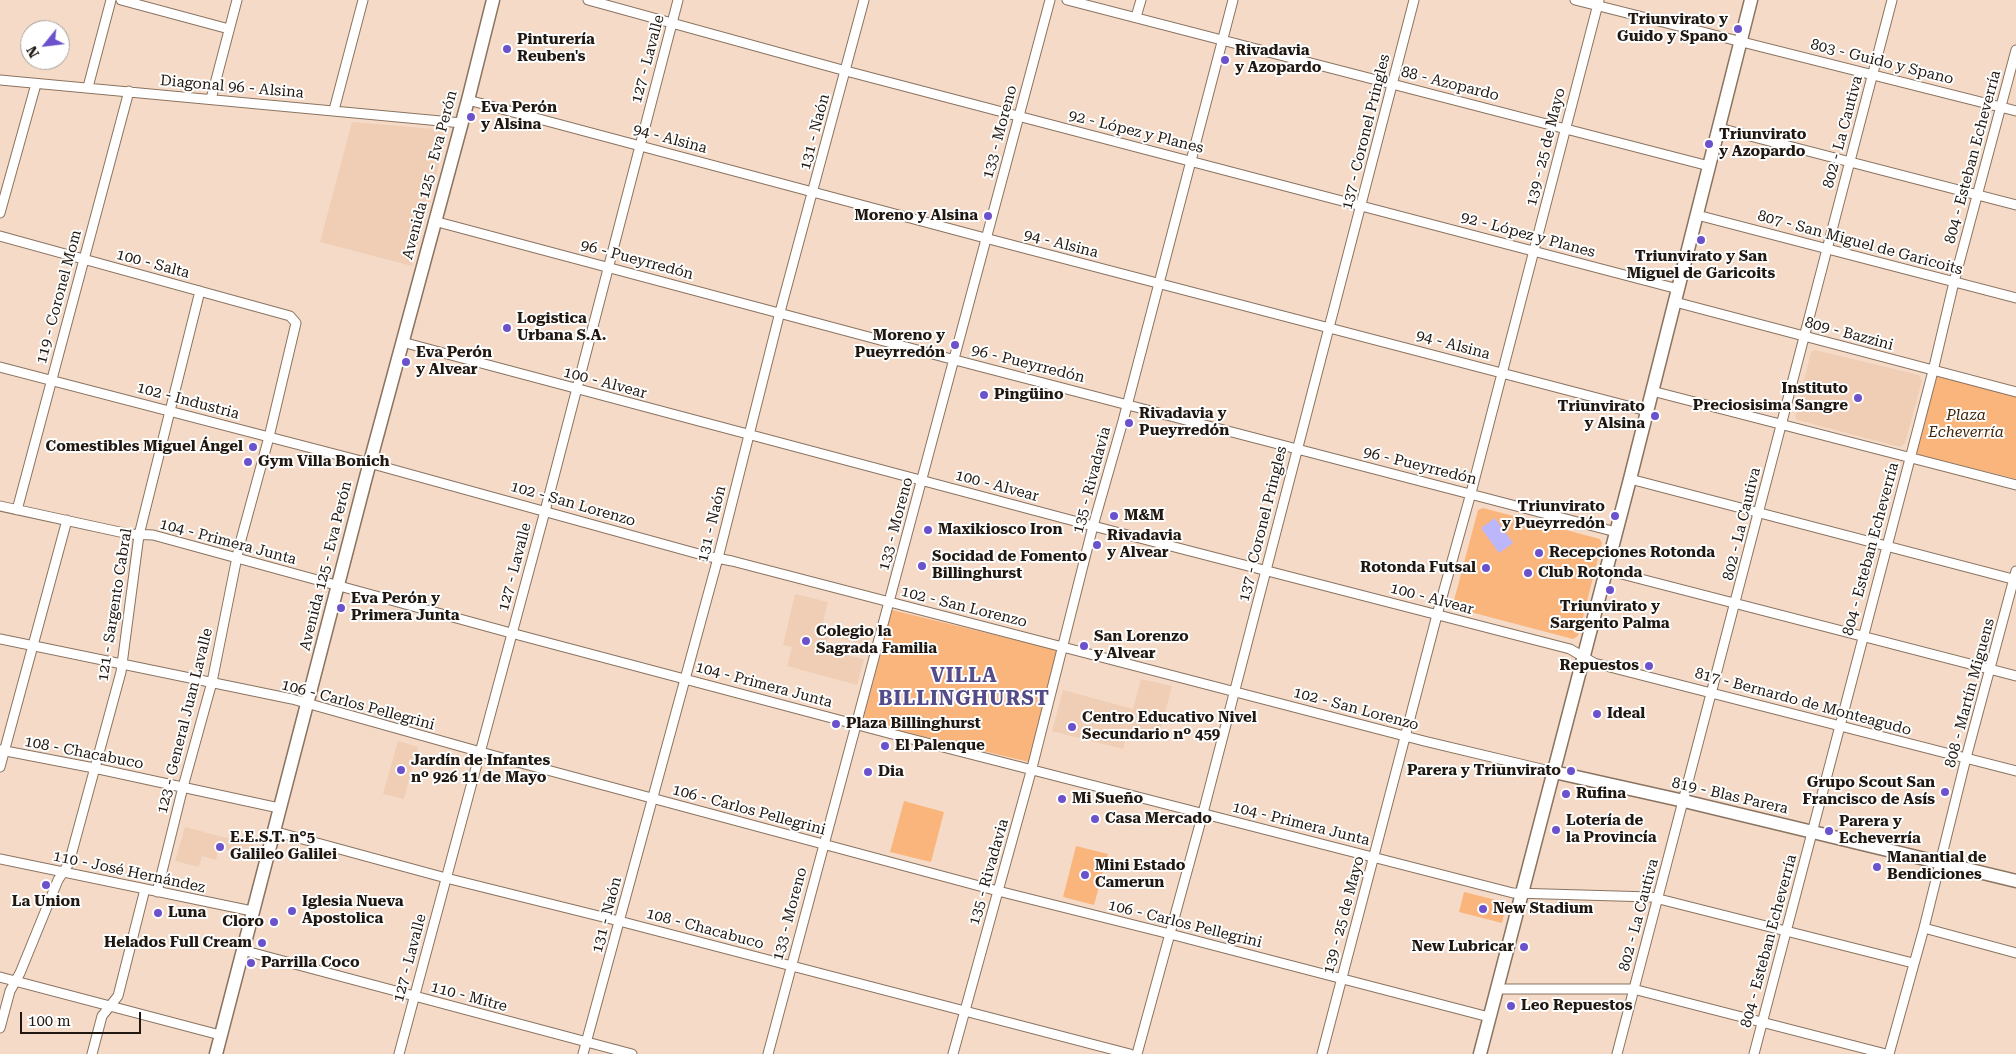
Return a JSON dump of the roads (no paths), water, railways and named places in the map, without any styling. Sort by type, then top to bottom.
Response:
[{"type":"main road","name":"Avenida 125 - Eva Perón","points":[[216,1054],[279,808],[434,221],[462,123],[493,0]]},
{"type":"main road","points":[[1480,1054],[1630,479],[1752,0]]},
{"type":"main road","name":"819 - Blas Parera","points":[[1554,772],[1684,801],[2016,881]]},
{"type":"street","points":[[88,87],[111,0]]},
{"type":"street","points":[[121,0],[229,29]]},
{"type":"street","points":[[211,99],[236,0]]},
{"type":"street","points":[[334,110],[363,0]]},
{"type":"street","name":"92 - López y Planes","points":[[588,0],[1019,117],[1190,160],[1678,289]]},
{"type":"street","name":"127 - Lavalle","points":[[399,1054],[545,511],[678,0]]},
{"type":"street","name":"131 - Naón","points":[[583,1054],[718,558],[780,312],[864,0]]},
{"type":"street","name":"133 - Moreno","points":[[768,1054],[1050,0]]},
{"type":"street","name":"88 - Azopardo","points":[[1067,0],[1709,166]]},
{"type":"street","points":[[1136,17],[1141,0]]},
{"type":"street","name":"135 - Rivadavia","points":[[953,1054],[1032,768],[1093,526],[1233,0]]},
{"type":"street","name":"137 - Coronel Pringles","points":[[1137,1054],[1203,813],[1414,0]]},
{"type":"street","name":"803 - Guido y Spano","points":[[1575,0],[1598,3],[1728,40],[1741,41],[2016,111]]},
{"type":"street","name":"802 - La Cautiva","points":[[1617,1054],[1892,0]]},
{"type":"street","name":"139 - 25 de Mayo","points":[[1322,1054],[1437,615],[1472,493],[1598,3]]},
{"type":"street","name":"804 - Esteban Echeverría","points":[[1754,1054],[2016,50]]},
{"type":"street","name":"Diagonal 96 - Alsina","points":[[0,80],[462,123]]},
{"type":"street","points":[[0,213],[36,84]]},
{"type":"street","name":"119 - Coronel Mom","points":[[17,510],[129,91]]},
{"type":"street","name":"94 - Alsina","points":[[468,100],[985,238],[1647,411]]},
{"type":"street","points":[[1719,128],[2016,205]]},
{"type":"street","name":"807 - San Miguel de Garicoits","points":[[1697,215],[2016,298]]},
{"type":"street","name":"96 - Pueyrredón","points":[[434,221],[955,360],[1616,532]]},
{"type":"street","name":"100 - Salta","points":[[0,236],[290,316],[296,323]]},
{"type":"street","name":"121 - Sargento Cabral","points":[[0,1028],[10,991],[16,981],[58,880],[69,863],[123,665],[138,535],[200,291]]},
{"type":"street","name":"809 - Bazzini","points":[[1675,302],[2016,392]]},
{"type":"street","name":"123 - General Juan Lavalle","points":[[157,892],[212,682],[236,558],[269,437],[296,323]]},
{"type":"street","name":"100 - Alvear","points":[[402,342],[1093,526],[1570,649],[1584,657]]},
{"type":"street","name":"102 - Industria","points":[[0,367],[370,463]]},
{"type":"street","points":[[1652,391],[2016,485]]},
{"type":"street","name":"102 - San Lorenzo","points":[[370,463],[890,603],[1406,736],[1554,772]]},
{"type":"street","points":[[1630,479],[2015,577]]},
{"type":"street","name":"104 - Primera Junta","points":[[0,506],[138,535],[153,536],[684,679],[1521,894],[1657,898],[1914,963]]},
{"type":"street","points":[[0,767],[2,751],[33,646],[66,520]]},
{"type":"street","points":[[1606,570],[2016,676]]},
{"type":"street","name":"808 - Martín Miguens","points":[[1888,1054],[1924,928],[1966,758],[2015,577]]},
{"type":"street","name":"106 - Carlos Pellegrini","points":[[0,639],[212,682],[308,704],[998,891],[1489,1017]]},
{"type":"street","name":"817 - Bernardo de Monteagudo","points":[[1584,657],[1594,663],[2016,772]]},
{"type":"street","name":"108 - Chacabuco","points":[[2,751],[94,768],[279,808]]},
{"type":"street","name":"108 - Chacabuco","points":[[273,831],[446,878],[1130,1054]]},
{"type":"street","name":"110 - José Hernández","points":[[0,859],[252,911]]},
{"type":"street","points":[[92,1054],[102,1016],[118,996],[145,889]]},
{"type":"street","points":[[1924,928],[2016,953]]},
{"type":"street","name":"110 - Mitre","points":[[242,950],[632,1054]]},
{"type":"street","points":[[0,978],[220,1035]]},
{"type":"street","points":[[1496,989],[1634,989],[1888,1054]]},
{"type":"place","name":"Triunvirato y Guido y Spano","points":[[1738,29]]},
{"type":"place","name":"Pinturería Reuben's","points":[[507,49]]},
{"type":"place","name":"Rivadavia y Azopardo","points":[[1225,60]]},
{"type":"place","name":"Eva Perón y Alsina","points":[[471,117]]},
{"type":"place","name":"Triunvirato y Azopardo","points":[[1709,144]]},
{"type":"place","name":"Moreno y Alsina","points":[[988,216]]},
{"type":"place","name":"Triunvirato y San Miguel de Garicoits","points":[[1701,240]]},
{"type":"place","name":"Logistica Urbana S.A.","points":[[507,328]]},
{"type":"place","name":"Moreno y Pueyrredón","points":[[955,345]]},
{"type":"place","name":"Eva Perón y Alvear","points":[[406,362]]},
{"type":"place","name":"Pingüino","points":[[984,395]]},
{"type":"place","name":"Instituto Preciosisima Sangre","points":[[1858,398]]},
{"type":"place","name":"Triunvirato y Alsina","points":[[1655,416]]},
{"type":"place","name":"Rivadavia y Pueyrredón","points":[[1129,423]]},
{"type":"place","name":"Comestibles Miguel Ángel","points":[[253,447]]},
{"type":"place","name":"Gym Villa Bonich","points":[[248,462]]},
{"type":"place","name":"M&M","points":[[1114,516]]},
{"type":"place","name":"Triunvirato y Pueyrredón","points":[[1615,516]]},
{"type":"place","name":"Maxikiosco Iron","points":[[928,530]]},
{"type":"place","name":"Rivadavia y Alvear","points":[[1097,545]]},
{"type":"place","name":"Recepciones Rotonda","points":[[1539,553]]},
{"type":"place","name":"Socidad de Fomento Billinghurst","points":[[922,566]]},
{"type":"place","name":"Rotonda Futsal","points":[[1486,568]]},
{"type":"place","name":"Club Rotonda","points":[[1528,573]]},
{"type":"place","name":"Triunvirato y Sargento Palma","points":[[1610,590]]},
{"type":"place","name":"Eva Perón y Primera Junta","points":[[341,608]]},
{"type":"place","name":"Colegio la Sagrada Familia","points":[[806,641]]},
{"type":"place","name":"San Lorenzo y Alvear","points":[[1084,646]]},
{"type":"place","name":"Repuestos","points":[[1649,666]]},
{"type":"place","name":"Ideal","points":[[1597,714]]},
{"type":"place","name":"Plaza Billinghurst","points":[[836,724]]},
{"type":"place","name":"Centro Educativo Nivel Secundario nº 459","points":[[1072,727]]},
{"type":"place","name":"El Palenque","points":[[885,746]]},
{"type":"place","name":"Jardín de Infantes nº 926 11 de Mayo","points":[[401,770]]},
{"type":"place","name":"Parera y Triunvirato","points":[[1571,771]]},
{"type":"place","name":"Dia","points":[[868,772]]},
{"type":"place","name":"Grupo Scout San Francisco de Asís","points":[[1945,792]]},
{"type":"place","name":"Rufina","points":[[1566,794]]},
{"type":"place","name":"Mi Sueño","points":[[1062,799]]},
{"type":"place","name":"Casa Mercado","points":[[1095,819]]},
{"type":"place","name":"Lotería de la Provincía","points":[[1556,830]]},
{"type":"place","name":"Parera y Echeverría","points":[[1829,831]]},
{"type":"place","name":"E.E.S.T. n°5 Galileo Galilei","points":[[220,847]]},
{"type":"place","name":"Manantial de Bendiciones","points":[[1877,867]]},
{"type":"place","name":"Mini Estado Camerun","points":[[1085,875]]},
{"type":"place","name":"La Union","points":[[46,885]]},
{"type":"place","name":"New Stadium","points":[[1483,909]]},
{"type":"place","name":"Iglesia Nueva Apostolica","points":[[292,911]]},
{"type":"place","name":"Luna","points":[[158,913]]},
{"type":"place","name":"Cloro","points":[[274,922]]},
{"type":"place","name":"Helados Full Cream","points":[[262,943]]},
{"type":"place","name":"New Lubricar","points":[[1524,947]]},
{"type":"place","name":"Parrilla Coco","points":[[251,963]]},
{"type":"place","name":"Leo Repuestos","points":[[1511,1006]]},
{"type":"district","name":"VILLA BILLINGHURST","points":[[964,688]]},
{"type":"park label","name":"Plaza Echeverría","points":[[1966,424]]}]
